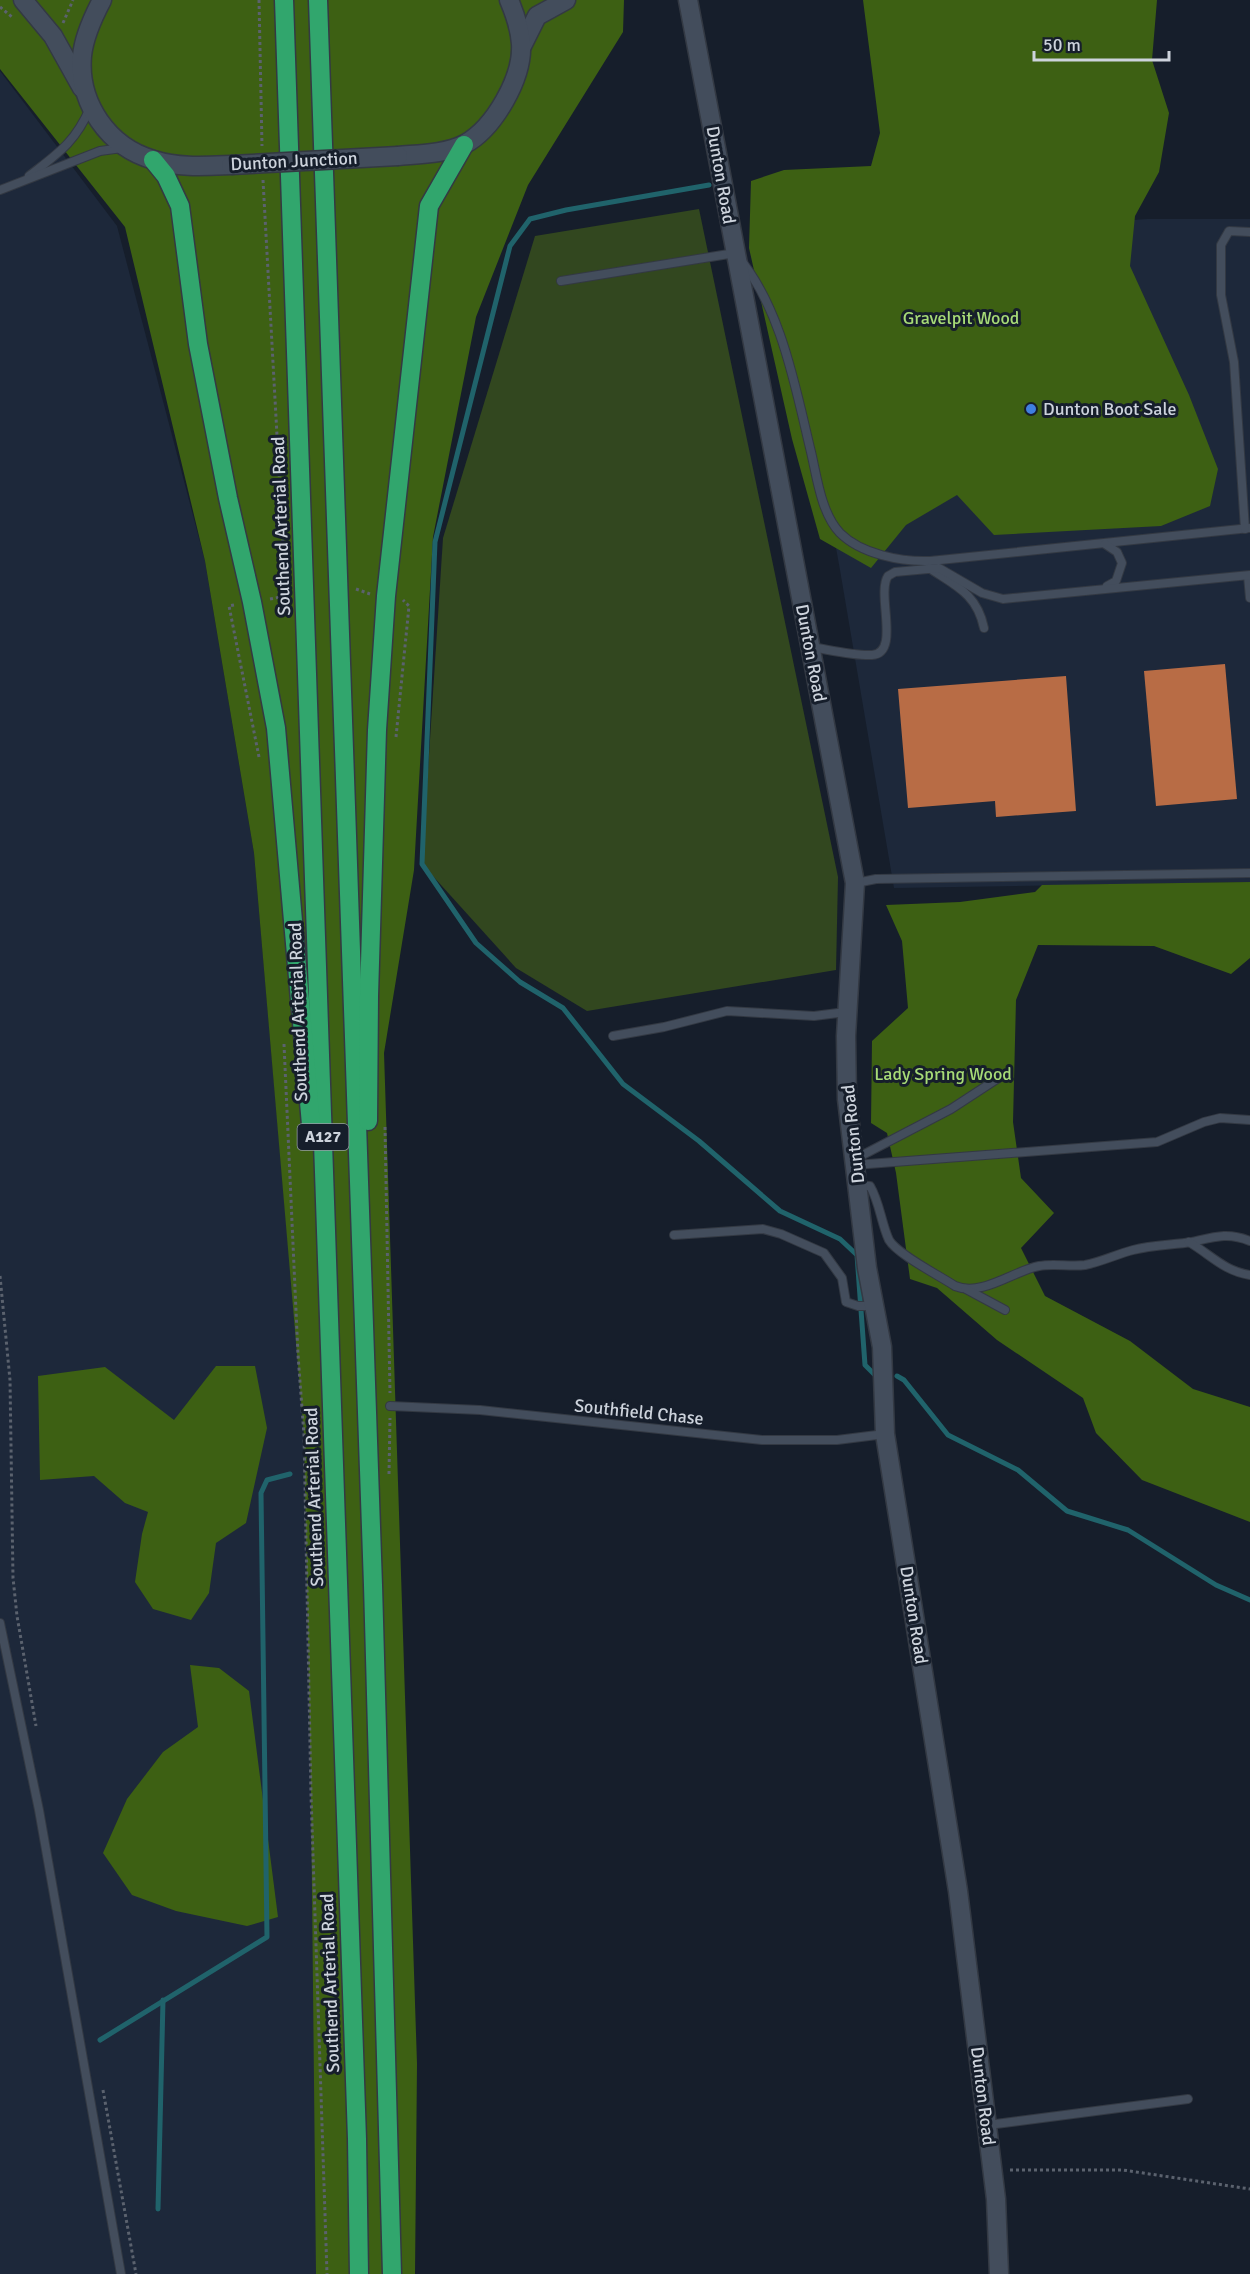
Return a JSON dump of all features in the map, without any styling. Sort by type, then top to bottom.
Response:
[{"type":"highway","name":"Southend Arterial Road","points":[[285,0],[357,2139],[359,2274]]},
{"type":"highway","name":"A127","points":[[318,0],[366,1405],[392,2274]]},
{"type":"highway","points":[[366,1405],[369,996],[377,730],[386,596],[429,206],[464,145]]},
{"type":"highway","points":[[153,160],[166,176],[180,206],[198,344],[276,728],[328,1299]]},
{"type":"street","name":"Dunton Junction","points":[[23,0],[53,36],[107,131],[124,147],[153,160],[188,166],[398,156],[435,153],[464,145],[484,131],[504,104],[516,75],[522,46],[509,0]]},
{"type":"street","points":[[88,101],[82,56],[90,21],[102,0]]},
{"type":"street","points":[[522,46],[537,16],[566,0]]},
{"type":"street","name":"Dunton Road","points":[[688,0],[855,883],[848,1011],[847,1099],[867,1268],[882,1347],[885,1434],[958,1891],[996,2199],[999,2274]]},
{"type":"lane","points":[[23,181],[68,145],[84,123],[88,101]]},
{"type":"lane","points":[[0,190],[100,151],[124,147]]},
{"type":"lane","points":[[561,281],[735,253],[761,288],[768,305],[792,379],[831,522],[849,541],[892,557],[920,561],[1247,528],[1234,362],[1221,295],[1220,262],[1221,244],[1230,231],[1250,232]]},
{"type":"lane","points":[[1098,590],[1116,581],[1122,563],[1117,552],[1103,543]]},
{"type":"lane","points":[[929,568],[968,595],[979,608],[984,628]]},
{"type":"lane","points":[[810,647],[872,655],[879,652],[886,645],[887,639],[883,590],[886,577],[895,572],[929,568],[944,569],[982,593],[1003,599],[1249,576],[1250,598]]},
{"type":"lane","points":[[855,883],[876,879],[1250,873]]},
{"type":"lane","points":[[613,1036],[664,1028],[727,1011],[814,1016],[848,1011]]},
{"type":"lane","points":[[855,1162],[951,1109],[1000,1077]]},
{"type":"lane","points":[[855,1162],[1157,1142],[1204,1122],[1220,1118],[1250,1120]]},
{"type":"lane","points":[[858,1186],[870,1186],[876,1195],[890,1240],[899,1251],[956,1286],[1005,1310]]},
{"type":"lane","points":[[674,1235],[763,1229],[781,1233],[824,1252],[842,1278],[846,1302],[858,1306],[874,1306]]},
{"type":"lane","points":[[965,1289],[986,1286],[1038,1266],[1083,1265],[1132,1250],[1218,1236],[1237,1236],[1250,1242]]},
{"type":"lane","points":[[1189,1242],[1220,1265],[1250,1275]]},
{"type":"lane","name":"Southfield Chase","points":[[390,1406],[480,1410],[762,1440],[837,1440],[885,1434]]},
{"type":"lane","points":[[0,1623],[39,1810],[121,2274]]},
{"type":"lane","points":[[987,2125],[1188,2099]]},
{"type":"path","points":[[63,24],[73,0]]},
{"type":"path","points":[[259,0],[262,154]]},
{"type":"path","points":[[262,177],[283,551]]},
{"type":"path","points":[[261,600],[286,598],[285,586]]},
{"type":"path","points":[[396,741],[409,606],[405,600],[399,599]]},
{"type":"path","points":[[236,605],[229,606],[259,758]]},
{"type":"path","points":[[284,1039],[298,1355],[304,1435],[311,1795],[327,2274]]},
{"type":"path","points":[[385,1121],[389,1475]]},
{"type":"path","points":[[0,1276],[10,1380],[13,1578],[17,1616],[37,1728]]},
{"type":"path","points":[[103,2090],[136,2274]]},
{"type":"path","points":[[992,2170],[1082,2168],[1123,2170],[1250,2189]]},
{"type":"shaded area","points":[[0,71],[117,226],[205,561],[254,853],[304,1426],[320,2274],[0,2274]]},
{"type":"shaded area","name":"Dunton Boot Sale","points":[[1147,219],[1250,219],[1250,882],[894,888],[782,247]]},
{"type":"green space","points":[[0,0],[624,0],[623,32],[528,185],[476,317],[433,537],[414,870],[384,1053],[417,2064],[415,2274],[316,2274],[311,1795],[304,1435],[254,853],[205,561],[125,227],[0,69]]},
{"type":"green space","name":"Gravelpit Wood","points":[[863,0],[1157,0],[1152,60],[1169,113],[1159,172],[1135,216],[1130,266],[1189,395],[1218,469],[1210,506],[1161,526],[994,535],[957,495],[906,525],[871,568],[820,539],[792,439],[749,248],[751,181],[784,170],[871,166],[880,133]]},
{"type":"green space","points":[[699,209],[838,877],[836,970],[587,1011],[516,968],[422,864],[443,538],[535,236]]},
{"type":"green space","name":"Lady Spring Wood","points":[[1250,882],[1250,958],[1231,974],[1154,946],[1038,945],[1016,1000],[1013,1122],[1021,1178],[1054,1213],[1021,1248],[1045,1296],[1130,1341],[1193,1389],[1250,1407],[1250,1522],[1142,1480],[1096,1433],[1083,1398],[997,1340],[937,1288],[910,1279],[896,1173],[887,1133],[871,1123],[872,1041],[908,1008],[902,941],[886,905],[960,902],[1035,892],[1042,885]]},
{"type":"green space","points":[[216,1366],[255,1366],[267,1428],[246,1523],[216,1543],[209,1593],[191,1620],[153,1609],[135,1582],[142,1534],[148,1512],[125,1503],[94,1476],[40,1480],[38,1376],[105,1367],[174,1420]]},
{"type":"green space","points":[[190,1665],[219,1668],[249,1691],[278,1917],[247,1926],[176,1911],[132,1895],[103,1853],[127,1799],[163,1752],[198,1727]]},
{"type":"building","points":[[1225,664],[1237,799],[1156,806],[1144,671]]},
{"type":"building","points":[[1066,676],[1076,811],[996,817],[995,801],[908,808],[898,689]]},
{"type":"waterway","points":[[709,185],[566,210],[530,219],[510,246],[435,542],[422,864],[476,943],[520,982],[563,1008],[623,1084],[699,1141],[780,1211],[840,1239],[857,1255],[865,1365],[877,1377]]},
{"type":"waterway","points":[[897,1376],[904,1380],[948,1435],[1018,1470],[1067,1511],[1128,1530],[1216,1585],[1250,1600]]},
{"type":"waterway","points":[[100,2040],[267,1937],[261,1493],[267,1480],[290,1474]]},
{"type":"waterway","points":[[158,2209],[163,2000]]},
{"type":"place","name":"Dunton Boot Sale","points":[[1031,409]]}]
